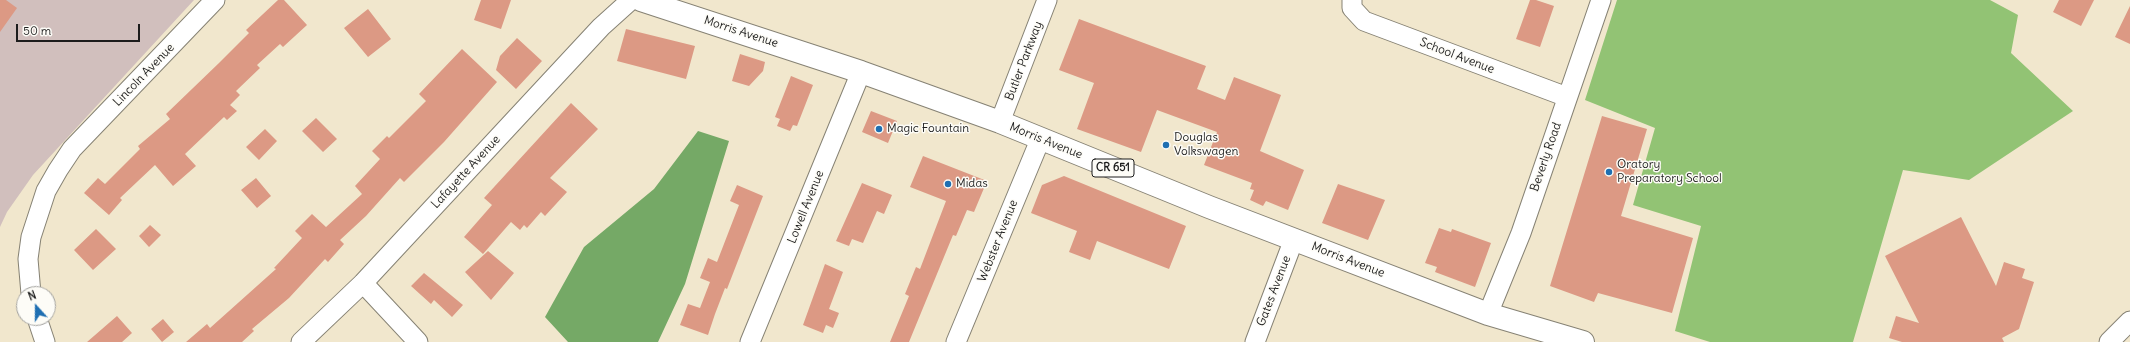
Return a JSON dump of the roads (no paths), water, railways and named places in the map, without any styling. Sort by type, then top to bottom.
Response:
[{"type":"main road","name":"Morris Avenue","points":[[641,0],[861,72],[1000,122],[1040,140],[1488,314],[1583,342]]},
{"type":"street","name":"Lincoln Avenue","points":[[30,286],[28,259],[31,237],[46,191],[72,149],[215,0]]},
{"type":"street","name":"Lafayette Avenue","points":[[301,342],[364,283],[601,27],[631,0]]},
{"type":"street","name":"Butler Parkway","points":[[1000,122],[1047,0]]},
{"type":"street","name":"Beverly Road","points":[[1488,314],[1521,232],[1601,0]]},
{"type":"street","name":"School Avenue","points":[[1352,4],[1364,20],[1567,97]]},
{"type":"street","name":"Lowell Avenue","points":[[750,342],[861,72]]},
{"type":"street","name":"Webster Avenue","points":[[956,342],[1040,140]]},
{"type":"street","name":"Gates Avenue","points":[[1255,342],[1294,239]]},
{"type":"street","points":[[364,283],[418,342]]},
{"type":"street","points":[[2110,342],[2130,321]]},
{"type":"street","points":[[40,326],[45,342]]},
{"type":"place","name":"Magic Fountain","points":[[879,129]]},
{"type":"place","name":"Douglas Volkswagen","points":[[1166,145]]},
{"type":"place","name":"Oratory Preparatory School","points":[[1609,172]]},
{"type":"place","name":"Midas","points":[[948,184]]}]
